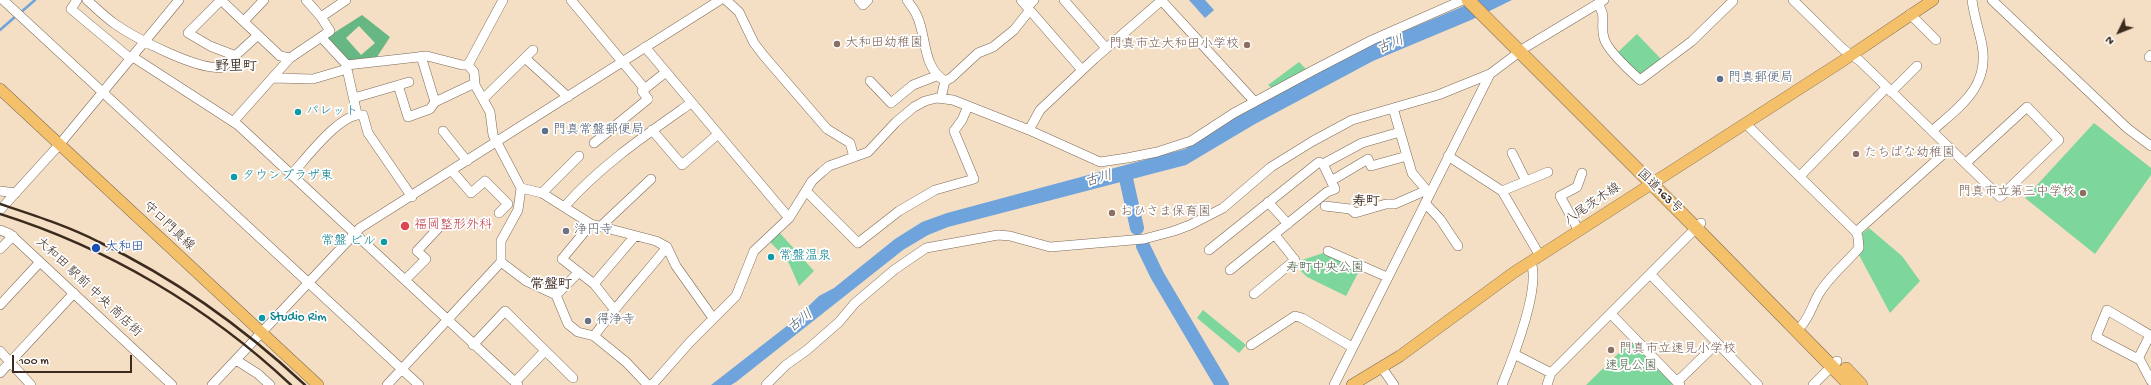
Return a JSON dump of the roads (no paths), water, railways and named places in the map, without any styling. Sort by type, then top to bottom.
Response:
[{"type":"highway","name":"国道163号","points":[[1470,0],[1653,181],[1802,325],[1850,385]]},
{"type":"highway","name":"国道163号","points":[[1699,226],[1834,364],[1862,385]]},
{"type":"main road","name":"八尾茨木線","points":[[1352,385],[1382,368],[1536,259],[1653,181],[1746,124],[1933,0]]},
{"type":"main road","name":"守口門真線","points":[[0,89],[318,385]]},
{"type":"street","points":[[3,0],[419,385]]},
{"type":"street","points":[[77,0],[71,10],[132,58],[233,122],[447,319],[473,345],[517,383],[545,351]]},
{"type":"street","points":[[87,0],[116,25],[180,59],[216,69],[223,67],[258,35]]},
{"type":"street","points":[[0,210],[59,145],[179,0]]},
{"type":"street","points":[[236,56],[210,46],[188,33],[221,0],[280,56],[290,58]]},
{"type":"street","points":[[244,21],[264,0]]},
{"type":"street","points":[[233,122],[290,58],[330,31],[321,17],[306,0]]},
{"type":"street","points":[[321,17],[346,0]]},
{"type":"street","points":[[468,65],[503,0]]},
{"type":"street","points":[[571,0],[645,89]]},
{"type":"street","points":[[212,385],[262,334],[360,228],[720,0]]},
{"type":"street","points":[[726,0],[739,12],[754,43],[764,56],[827,129],[850,143],[854,157]]},
{"type":"street","points":[[859,0],[863,5],[868,0]]},
{"type":"street","points":[[907,0],[917,16],[926,53],[936,76],[945,80],[951,78],[978,53],[992,47],[1014,30],[1026,6],[1034,0]]},
{"type":"street","points":[[1064,0],[1106,48]]},
{"type":"street","points":[[1029,130],[1040,110],[1106,48],[1162,0],[1254,101]]},
{"type":"street","points":[[652,385],[713,318],[736,296],[754,251],[789,218],[807,192],[812,181],[829,166],[868,152],[914,107],[924,101],[941,98],[953,100],[1029,130],[1100,162],[1182,145],[1254,101],[1372,40],[1470,0]]},
{"type":"street","points":[[1334,385],[1425,203],[1428,192],[1490,74],[1518,46],[1601,2],[1604,38],[1618,58],[1640,80],[1692,41],[1732,0]]},
{"type":"street","points":[[1793,0],[1851,55],[1860,61],[1966,163],[2000,198],[2059,140],[2027,107],[1966,163]]},
{"type":"street","points":[[1932,131],[1968,99],[1977,86],[1982,75],[1982,46],[1972,0]]},
{"type":"street","points":[[1992,0],[2127,128],[2151,146]]},
{"type":"street","points":[[1026,6],[1082,70]]},
{"type":"street","points":[[1910,14],[1936,40]]},
{"type":"street","points":[[321,37],[347,67],[357,114]]},
{"type":"street","points":[[645,47],[789,218]]},
{"type":"street","points":[[483,99],[533,50]]},
{"type":"street","points":[[421,56],[435,102]]},
{"type":"street","points":[[272,78],[313,79],[347,67],[421,56],[468,65],[474,72],[475,83],[490,112],[493,135],[521,188],[518,210],[501,241],[501,262],[387,385]]},
{"type":"street","points":[[525,58],[568,97]]},
{"type":"street","points":[[1800,176],[1889,89],[1916,66]]},
{"type":"street","points":[[594,143],[648,99],[642,92],[666,72]]},
{"type":"street","points":[[766,385],[786,365],[807,350],[839,322],[855,303],[894,270],[926,248],[998,235],[1010,236],[1050,247],[1144,239],[1174,231],[1221,209],[1271,166],[1313,140],[1352,120],[1438,95],[1490,74]]},
{"type":"street","points":[[870,81],[891,103],[913,85],[936,76]]},
{"type":"street","points":[[941,98],[945,80]]},
{"type":"street","points":[[354,98],[409,82]]},
{"type":"street","points":[[398,85],[408,117],[430,109],[435,102],[475,83]]},
{"type":"street","points":[[565,206],[581,188],[606,166],[652,130],[691,103]]},
{"type":"street","points":[[807,192],[858,243],[905,207],[935,190],[974,179],[954,131],[962,120],[968,106]]},
{"type":"street","points":[[1393,108],[1412,173],[1428,192]]},
{"type":"street","points":[[291,175],[340,122],[357,114],[363,115],[368,133],[412,196]]},
{"type":"street","points":[[1746,124],[1856,232],[1858,237],[1859,248],[1846,264],[1832,275],[1819,293],[1802,325]]},
{"type":"street","points":[[652,130],[682,165],[717,134]]},
{"type":"street","points":[[443,131],[468,161]]},
{"type":"street","points":[[1209,250],[1319,162],[1323,164],[1362,143],[1400,132]]},
{"type":"street","points":[[1856,232],[1950,148]]},
{"type":"street","points":[[1512,153],[1526,181]]},
{"type":"street","points":[[542,192],[579,156]]},
{"type":"street","points":[[1331,181],[1368,158],[1371,166],[1407,156]]},
{"type":"street","points":[[1448,156],[1493,187],[1502,191],[1536,259],[1532,288],[1514,354],[1502,385]]},
{"type":"street","points":[[1230,270],[1327,192],[1336,189],[1323,164]]},
{"type":"street","points":[[452,171],[471,194],[485,181],[508,204],[499,213]]},
{"type":"street","points":[[1502,191],[1548,172]]},
{"type":"street","points":[[1579,231],[1560,196],[1577,187],[1582,173]]},
{"type":"street","points":[[600,227],[651,179]]},
{"type":"street","points":[[521,188],[542,192],[590,224],[656,241],[667,247],[676,266],[713,318]]},
{"type":"street","points":[[0,192],[16,193]]},
{"type":"street","points":[[1325,206],[1350,209],[1355,213],[1386,204],[1396,204],[1428,192]]},
{"type":"street","points":[[1268,202],[1288,224]]},
{"type":"street","points":[[1425,203],[1440,219],[1458,246]]},
{"type":"street","points":[[405,280],[426,260],[417,251],[443,224]]},
{"type":"street","points":[[590,224],[562,259],[594,284],[614,309]]},
{"type":"street","points":[[1547,385],[1551,373],[1699,226]]},
{"type":"street","name":"大和田 駅前 中央 商店街","points":[[0,230],[12,236],[172,385]]},
{"type":"street","points":[[1254,294],[1295,260],[1275,235]]},
{"type":"street","points":[[0,249],[12,236]]},
{"type":"street","points":[[594,284],[635,236]]},
{"type":"street","points":[[594,336],[614,309],[636,287],[667,247]]},
{"type":"street","points":[[1328,251],[1387,277]]},
{"type":"street","points":[[0,305],[40,262]]},
{"type":"street","points":[[501,262],[526,281],[556,296],[568,324],[578,332],[594,336],[626,362],[648,385]]},
{"type":"street","points":[[556,296],[579,272]]},
{"type":"street","points":[[1651,275],[1758,385]]},
{"type":"street","points":[[0,373],[74,293]]},
{"type":"street","points":[[2138,359],[2150,335],[2107,310],[2096,337],[2138,359],[2151,381]]},
{"type":"street","points":[[473,345],[505,311],[573,378]]},
{"type":"street","points":[[1611,314],[1678,383],[1716,343]]},
{"type":"street","points":[[1251,345],[1295,316],[1302,318],[1352,347]]},
{"type":"street","points":[[0,351],[11,361],[31,385]]},
{"type":"street","points":[[1514,354],[1551,373]]},
{"type":"street","points":[[236,360],[258,374],[270,385]]},
{"type":"street","points":[[1813,385],[1834,364]]},
{"type":"street","points":[[1382,368],[1394,385]]},
{"type":"water","points":[[1189,0],[1205,0],[1214,10],[1205,18]]},
{"type":"water","name":"古川","points":[[1478,0],[1512,0],[1471,20],[1373,61],[1255,124],[1186,165],[948,227],[928,235],[903,250],[736,382],[731,385],[711,385],[792,322],[819,296],[834,288],[895,239],[922,222],[947,213],[1185,149],[1237,116],[1364,48]]},
{"type":"waterway","points":[[20,13],[35,0]]},
{"type":"waterway","points":[[0,30],[16,16]]},
{"type":"waterway","points":[[1125,174],[1137,228]]},
{"type":"waterway","points":[[1143,246],[1157,275],[1222,385]]},
{"type":"railway","points":[[0,204],[50,221],[87,236],[127,256],[181,288],[233,324],[305,385]]},
{"type":"railway","points":[[0,214],[79,244],[118,262],[155,283],[226,330],[291,385]]},
{"type":"place","name":"大和田幼稚園","points":[[837,44]]},
{"type":"place","name":"門真市立大和田小学校","points":[[1247,45]]},
{"type":"place","name":"門真郵便局","points":[[1720,79]]},
{"type":"place","name":"パレット","points":[[298,112]]},
{"type":"place","name":"門真常盤郵便局","points":[[545,131]]},
{"type":"place","name":"たちばな幼稚園","points":[[1856,154]]},
{"type":"place","name":"タウンプラザ東","points":[[234,177]]},
{"type":"place","name":"門真市立第三中学校","points":[[2083,193]]},
{"type":"place","name":"おひさま保育園","points":[[1112,213]]},
{"type":"place","name":"福岡整形外科","points":[[405,226]]},
{"type":"place","name":"浄円寺","points":[[566,231]]},
{"type":"place","name":"常盤 ビル","points":[[384,242]]},
{"type":"place","name":"大和田","points":[[96,248]]},
{"type":"place","name":"常盤温泉","points":[[771,257]]},
{"type":"place","name":"Studio Rim","points":[[262,318]]},
{"type":"place","name":"得浄寺","points":[[588,321]]},
{"type":"place","name":"門真市立速見小学校","points":[[1611,350]]},
{"type":"district","name":"野里町","points":[[236,68]]},
{"type":"district","name":"寿町","points":[[1366,203]]},
{"type":"district","name":"常盤町","points":[[551,286]]},
{"type":"park label","name":"寿町中央公園","points":[[1325,269]]},
{"type":"park label","name":"速見公園","points":[[1631,367]]}]
